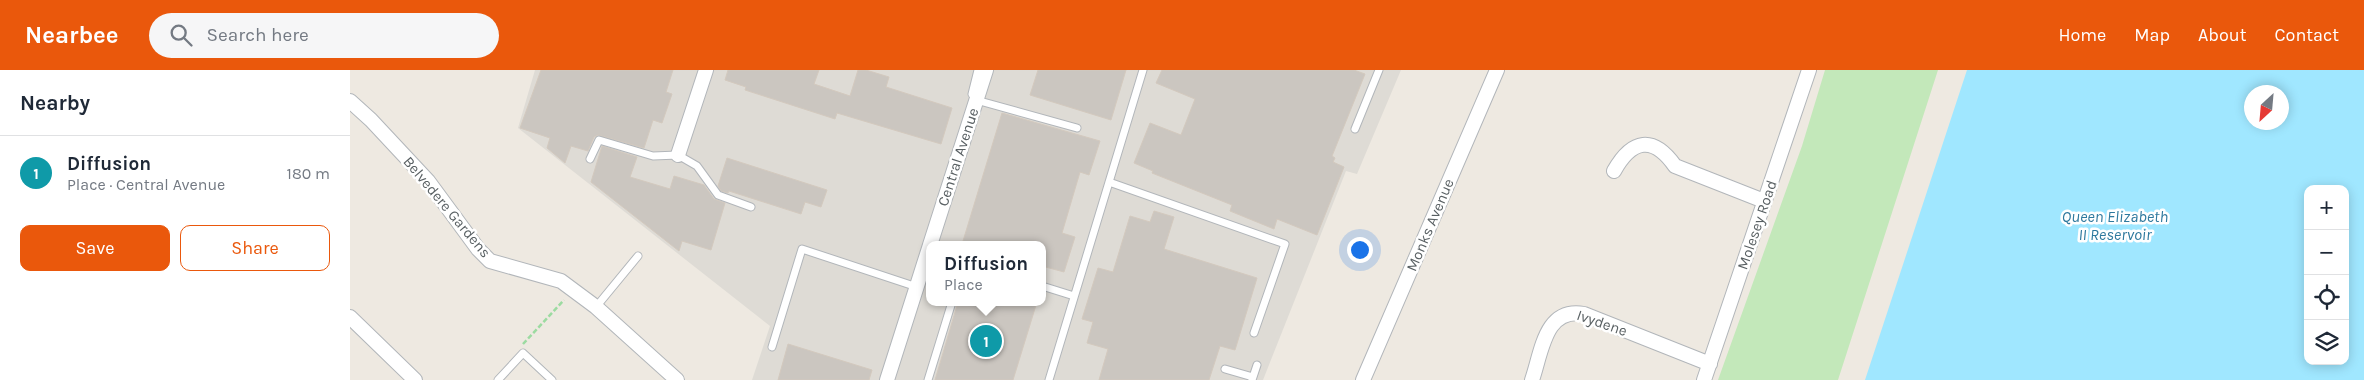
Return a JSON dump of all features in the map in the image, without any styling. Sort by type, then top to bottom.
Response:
[{"type":"street","points":[[678,156],[706,70]]},
{"type":"street","name":"Central Avenue","points":[[931,241],[986,70]]},
{"type":"street","name":"Monks Avenue","points":[[1363,380],[1497,70]]},
{"type":"street","name":"Molesey Road","points":[[1704,380],[1810,70]]},
{"type":"street","name":"Belvedere Gardens","points":[[350,101],[371,120],[428,181],[478,250],[490,261],[560,281],[596,307],[677,380]]},
{"type":"street","points":[[1614,171],[1621,158],[1638,144],[1650,146],[1666,154],[1675,166],[1764,201]]},
{"type":"street","name":"Central Avenue","points":[[887,380],[926,258]]},
{"type":"street","name":"Ivydene","points":[[1532,380],[1550,326],[1559,316],[1571,312],[1584,314],[1710,364]]},
{"type":"street","points":[[350,317],[415,380]]},
{"type":"lane","points":[[971,114],[968,107],[978,70]]},
{"type":"lane","points":[[1052,379],[1074,296],[1143,70]]},
{"type":"lane","points":[[1355,129],[1379,70]]},
{"type":"lane","points":[[976,100],[1078,128]]},
{"type":"lane","points":[[590,159],[599,140],[652,156],[678,156],[696,166],[718,195],[751,207]]},
{"type":"lane","points":[[1109,182],[1285,244],[1254,333]]},
{"type":"lane","points":[[772,347],[802,249],[917,287]]},
{"type":"lane","points":[[596,307],[638,256]]},
{"type":"lane","points":[[1046,287],[1074,296]]},
{"type":"lane","points":[[928,380],[951,306]]},
{"type":"lane","points":[[498,380],[523,353],[552,380]]},
{"type":"lane","points":[[1225,369],[1252,378],[1257,365]]},
{"type":"path","points":[[523,353],[519,349],[573,290]]},
{"type":"shaded area","points":[[535,70],[1401,70],[1357,174],[1346,171],[1263,380],[752,380],[770,326],[518,128]]},
{"type":"green space","points":[[1825,70],[1938,70],[1838,380],[1718,380],[1802,146]]},
{"type":"water","name":"Queen Elizabeth II Reservoir","points":[[1967,70],[2364,70],[2364,380],[1865,380]]},
{"type":"building","points":[[541,70],[673,70],[666,92],[672,94],[662,123],[653,120],[644,148],[598,135],[594,137],[588,151],[571,146],[565,163],[547,148],[550,138],[520,128]]},
{"type":"building","points":[[728,70],[819,70],[814,84],[850,96],[858,70],[866,70],[889,77],[886,87],[952,108],[941,144],[837,113],[835,119],[745,90],[746,87],[725,80]]},
{"type":"building","points":[[1038,70],[1126,70],[1111,120],[1030,95]]},
{"type":"building","points":[[1162,70],[1354,70],[1365,74],[1332,156],[1335,158],[1333,162],[1344,167],[1317,235],[1277,219],[1274,229],[1230,211],[1232,205],[1152,173],[1153,171],[1134,163],[1150,123],[1181,135],[1195,99],[1156,83]]},
{"type":"building","points":[[1002,113],[1100,141],[1089,175],[1080,172],[1062,233],[1075,237],[1064,272],[1046,267],[1046,241],[963,241]]},
{"type":"building","points":[[602,146],[637,157],[630,177],[670,189],[674,176],[704,185],[714,199],[725,203],[711,250],[682,241],[679,251],[591,182]]},
{"type":"building","points":[[727,158],[827,190],[821,207],[805,202],[801,214],[729,191],[728,193],[721,191],[718,186]]},
{"type":"building","points":[[1154,211],[1174,217],[1164,249],[1257,278],[1235,350],[1220,346],[1209,380],[1099,380],[1108,349],[1087,343],[1093,322],[1082,319],[1098,268],[1113,272],[1130,216],[1150,222]]},
{"type":"building","points":[[957,306],[1036,306],[1013,380],[935,380]]},
{"type":"building","points":[[788,344],[872,370],[869,380],[778,380]]},
{"type":"place","name":"Diffusion","points":[[986,341]]}]
